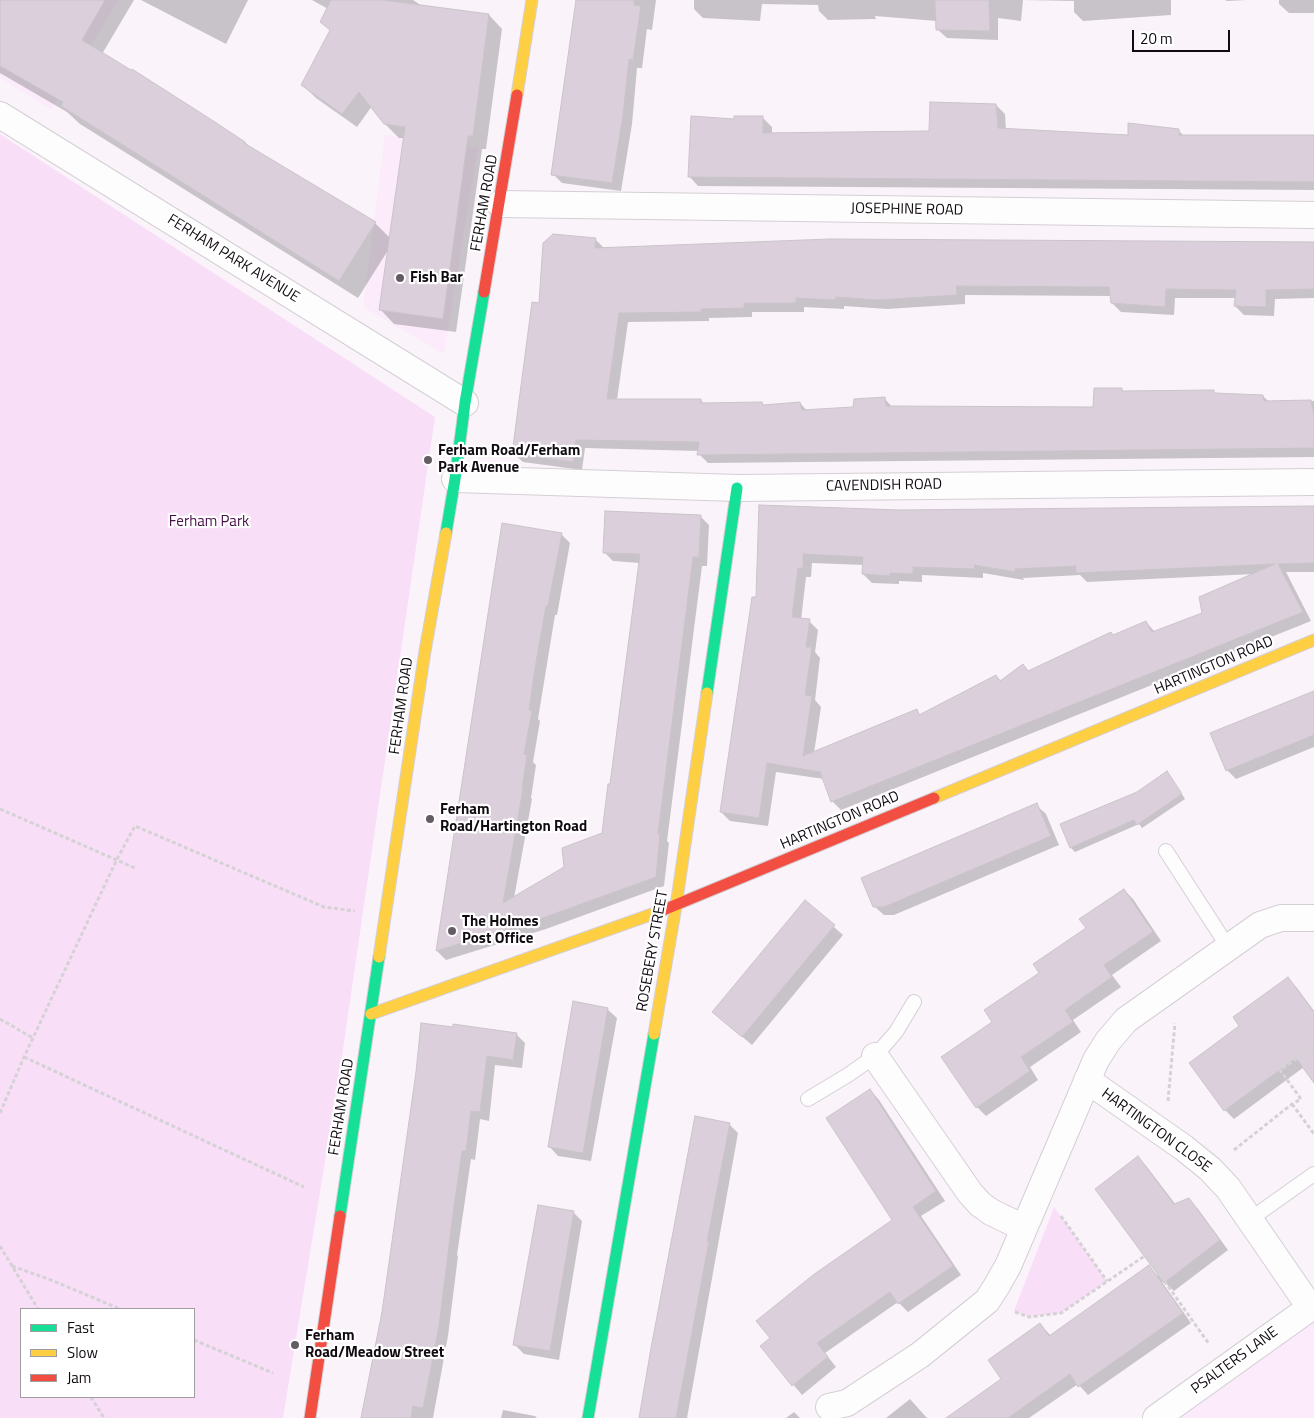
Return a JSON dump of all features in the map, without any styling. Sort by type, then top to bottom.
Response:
[{"type":"street","name":"FERHAM ROAD","points":[[310,1418],[425,651],[455,479],[465,403],[500,204],[532,0]]},
{"type":"street","name":"FERHAM PARK AVENUE","points":[[0,115],[465,403]]},
{"type":"street","name":"JOSEPHINE ROAD","points":[[500,204],[1314,215]]},
{"type":"street","name":"CAVENDISH ROAD","points":[[455,479],[737,488],[1314,482]]},
{"type":"street","name":"ROSEBERY STREET","points":[[588,1418],[676,906],[737,488]]},
{"type":"street","name":"HARTINGTON ROAD","points":[[371,1014],[676,906],[1314,640]]},
{"type":"street","name":"HARTINGTON CLOSE","points":[[829,1407],[847,1402],[912,1360],[987,1301],[1008,1266],[1096,1060],[1108,1041],[1126,1020],[1260,925],[1282,918],[1314,918]]},
{"type":"street","points":[[874,1056],[975,1198],[991,1212],[1024,1228]]},
{"type":"street","name":"HARTINGTON CLOSE","points":[[1087,1080],[1184,1148],[1210,1169],[1228,1188],[1312,1306]]},
{"type":"street","name":"PSALTERS LANE","points":[[1160,1417],[1312,1306]]},
{"type":"lane","points":[[1166,851],[1228,947]]},
{"type":"lane","points":[[808,1099],[848,1075],[874,1056],[896,1032],[914,1002]]},
{"type":"lane","points":[[1249,1220],[1314,1174]]},
{"type":"path","points":[[0,809],[135,868]]},
{"type":"path","points":[[0,1113],[24,1057],[117,859],[135,826],[324,907],[386,916]]},
{"type":"path","points":[[1158,1130],[1169,1096],[1176,1016],[1171,987]]},
{"type":"path","points":[[0,1019],[33,1038]]},
{"type":"path","points":[[1210,1169],[1292,1104],[1301,1099],[1280,1070],[1314,1046]]},
{"type":"path","points":[[24,1057],[304,1187]]},
{"type":"path","points":[[1292,1104],[1314,1134]]},
{"type":"path","points":[[1040,1191],[1054,1207],[1107,1281]]},
{"type":"path","points":[[0,1246],[37,1308]]},
{"type":"path","points":[[987,1301],[1029,1316],[1061,1313],[1146,1255],[1226,1368]]},
{"type":"path","points":[[12,1266],[118,1308]]},
{"type":"path","points":[[195,1340],[273,1373]]},
{"type":"path","points":[[92,1398],[104,1418]]},
{"type":"shaded area","points":[[0,0],[119,0],[51,110],[0,78]]},
{"type":"shaded area","points":[[385,135],[478,148],[444,354],[363,307]]},
{"type":"shaded area","points":[[1314,1315],[1314,1418],[1168,1418]]},
{"type":"green space","name":"Ferham Park","points":[[0,134],[435,417],[340,1070],[283,1418],[0,1418]]},
{"type":"green space","points":[[1054,1207],[1107,1281],[1061,1313],[1029,1317],[1014,1311]]},
{"type":"building","points":[[0,0],[105,0],[82,40],[132,69],[215,122],[244,143],[376,222],[339,281],[61,106],[63,102],[0,66]]},
{"type":"building","points":[[331,0],[383,0],[489,14],[473,136],[468,136],[443,319],[379,310],[405,127],[384,124],[359,92],[342,114],[301,85],[330,30],[320,22]]},
{"type":"building","points":[[576,0],[634,0],[634,5],[641,6],[633,60],[629,59],[623,115],[612,183],[551,175]]},
{"type":"building","points":[[935,0],[989,0],[990,31],[936,30]]},
{"type":"building","points":[[930,102],[996,104],[998,128],[1128,135],[1128,123],[1179,129],[1179,135],[1314,135],[1314,182],[688,177],[691,116],[734,119],[734,116],[763,116],[763,133],[929,131]]},
{"type":"building","points":[[553,234],[596,238],[595,248],[830,239],[1314,242],[1314,289],[1266,290],[1266,307],[1234,306],[1236,290],[1166,289],[1165,307],[1111,303],[1109,287],[956,286],[957,295],[877,300],[836,297],[835,300],[796,298],[796,303],[744,303],[744,308],[701,309],[701,312],[619,313],[607,399],[701,399],[701,403],[762,402],[763,405],[800,402],[802,410],[853,407],[854,399],[885,397],[886,406],[1093,407],[1094,388],[1122,388],[1122,391],[1214,390],[1214,393],[1263,395],[1264,401],[1311,400],[1314,415],[1314,448],[697,455],[699,442],[576,440],[573,462],[512,454],[532,302],[539,303],[543,243]]},
{"type":"building","points":[[759,505],[899,510],[1314,506],[1314,563],[1278,564],[1303,612],[831,802],[820,772],[767,763],[759,818],[720,812],[752,597],[756,597]],"holes":[[[803,554],[863,557],[862,574],[890,576],[890,573],[913,574],[913,567],[975,569],[974,565],[1015,572],[1015,569],[1076,566],[1076,573],[1275,564],[1199,597],[1202,613],[1152,632],[1146,621],[1113,635],[1111,632],[1028,671],[1023,664],[1000,681],[996,675],[919,715],[917,709],[803,756],[812,696],[805,695],[812,647],[806,647],[810,619],[792,617],[798,568],[803,568]]]},
{"type":"building","points":[[605,511],[701,515],[699,557],[693,557],[658,834],[660,833],[656,877],[537,920],[436,951],[502,523],[562,533],[535,668],[529,710],[532,711],[524,754],[527,755],[523,789],[503,903],[564,867],[562,848],[602,833],[640,554],[603,553]]},
{"type":"building","points":[[1314,691],[1314,735],[1226,771],[1210,733]]},
{"type":"building","points":[[1167,771],[1182,794],[1137,825],[1134,820],[1070,848],[1060,824],[1137,792]]},
{"type":"building","points":[[1037,803],[1051,836],[884,907],[873,907],[861,878]]},
{"type":"building","points":[[1124,889],[1153,932],[1104,965],[1112,977],[1065,1010],[1073,1022],[1021,1057],[1030,1071],[976,1108],[941,1057],[992,1022],[984,1010],[1039,973],[1033,964],[1086,928],[1079,919]]},
{"type":"building","points":[[805,900],[835,925],[742,1037],[712,1012]]},
{"type":"building","points":[[1288,977],[1314,1012],[1314,1083],[1296,1058],[1224,1111],[1189,1063],[1239,1026],[1233,1017]]},
{"type":"building","points":[[573,1001],[608,1008],[583,1153],[548,1147]]},
{"type":"building","points":[[421,1023],[453,1027],[453,1024],[517,1033],[513,1060],[487,1056],[480,1112],[471,1111],[466,1151],[462,1151],[439,1326],[423,1408],[413,1406],[411,1418],[361,1418],[382,1312],[416,1072]]},
{"type":"building","points":[[870,1089],[936,1191],[913,1207],[953,1266],[898,1304],[890,1292],[817,1343],[828,1357],[792,1386],[760,1346],[770,1338],[756,1321],[813,1275],[892,1220],[826,1118]]},
{"type":"building","points":[[695,1116],[730,1123],[707,1241],[709,1241],[676,1418],[639,1418],[651,1348]]},
{"type":"building","points":[[1138,1156],[1174,1204],[1189,1198],[1220,1240],[1164,1283],[1095,1189]]},
{"type":"building","points":[[538,1205],[574,1211],[550,1351],[513,1345]]},
{"type":"building","points":[[1149,1265],[1183,1313],[1078,1387],[1070,1374],[1008,1418],[946,1418],[1001,1379],[988,1360],[1040,1323],[1049,1336]]},
{"type":"traffic: fast","points":[[446,533],[484,292]]},
{"type":"traffic: fast","points":[[707,693],[737,488]]},
{"type":"traffic: fast","points":[[340,1216],[379,957]]},
{"type":"traffic: fast","points":[[588,1418],[654,1034]]},
{"type":"traffic: slow","points":[[517,95],[532,0]]},
{"type":"traffic: slow","points":[[379,957],[425,651],[446,533]]},
{"type":"traffic: slow","points":[[934,798],[1314,640]]},
{"type":"traffic: slow","points":[[654,1034],[676,906],[707,693]]},
{"type":"traffic: slow","points":[[371,1014],[661,911]]},
{"type":"traffic: jam","points":[[484,292],[517,95]]},
{"type":"traffic: jam","points":[[661,911],[934,798]]},
{"type":"traffic: jam","points":[[310,1418],[340,1216]]},
{"type":"place","name":"Fish Bar","points":[[400,278]]},
{"type":"place","name":"Ferham Road/Ferham Park Avenue","points":[[428,460]]},
{"type":"place","name":"Ferham Road/Hartington Road","points":[[430,819]]},
{"type":"place","name":"The Holmes Post Office","points":[[452,931]]},
{"type":"place","name":"Ferham Road/Meadow Street","points":[[295,1345]]}]
